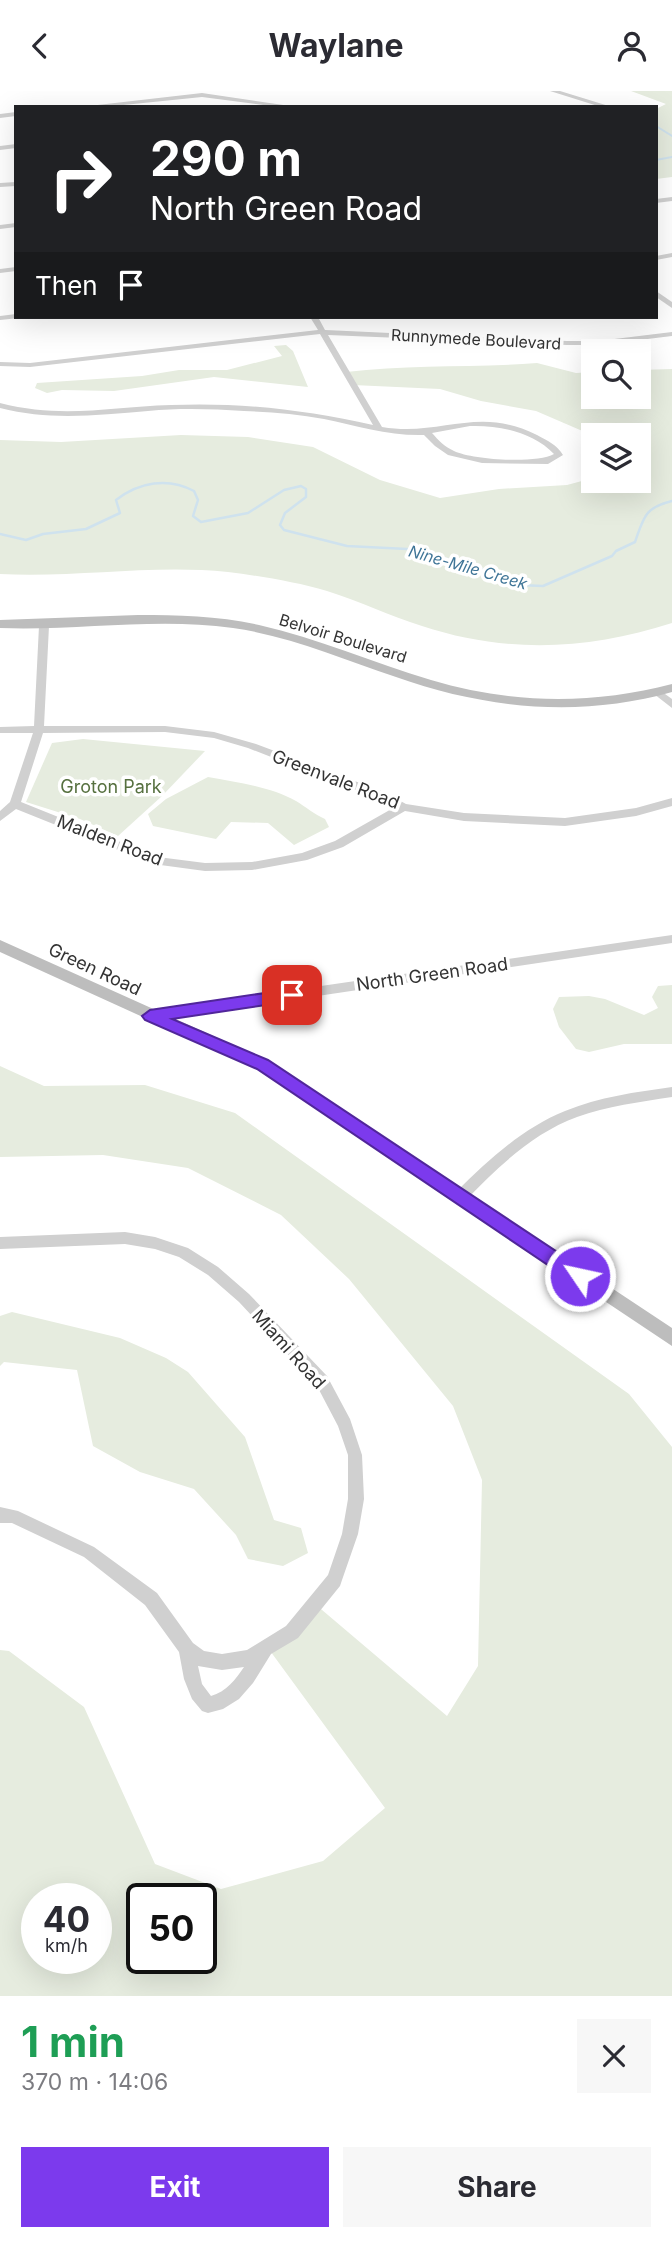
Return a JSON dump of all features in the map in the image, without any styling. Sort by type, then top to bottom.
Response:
[{"type":"street","points":[[552,91],[603,105]]},
{"type":"street","points":[[98,105],[185,93],[281,105]]},
{"type":"street","points":[[658,295],[672,306]]},
{"type":"street","points":[[315,319],[378,427]]},
{"type":"street","points":[[0,364],[30,365],[322,332]]},
{"type":"street","name":"Runnymede Boulevard","points":[[322,332],[567,343],[609,342],[672,334]]},
{"type":"street","points":[[0,405],[27,412],[67,415],[160,408],[226,407],[297,413],[401,433],[426,432],[475,423],[498,423],[522,430],[553,448],[559,455],[548,461],[467,459],[439,448],[426,432]]},
{"type":"street","points":[[343,420],[366,408]]},
{"type":"street","name":"Belvoir Boulevard","points":[[0,624],[44,626],[108,619],[175,619],[236,625],[303,641],[428,683],[480,696],[519,701],[596,702],[672,688]]},
{"type":"street","points":[[0,817],[15,804],[39,729],[44,626]]},
{"type":"street","points":[[658,692],[672,705]]},
{"type":"street","name":"Greenvale Road","points":[[0,730],[165,729],[215,735],[368,790],[404,807],[464,817],[565,822],[636,811],[672,802]]},
{"type":"street","name":"Malden Road","points":[[15,804],[157,861],[205,867],[252,866],[303,857],[339,844],[404,807]]},
{"type":"street","name":"North Green Road","points":[[150,1016],[672,939]]},
{"type":"street","name":"Green Road","points":[[0,946],[263,1065],[672,1338]]},
{"type":"street","points":[[461,1196],[496,1162],[535,1132],[560,1118],[609,1103],[672,1092]]},
{"type":"street","name":"Miami Road","points":[[0,1243],[125,1238],[155,1243],[183,1252],[213,1271],[244,1298],[322,1381],[345,1424],[355,1455],[356,1499],[350,1534],[334,1580],[292,1632],[249,1658],[222,1662],[201,1659],[187,1649]]},
{"type":"street","points":[[0,1515],[12,1516],[89,1552],[151,1599],[187,1649],[193,1681],[200,1699],[208,1705],[219,1704],[232,1696],[268,1648]]},
{"type":"green space","points":[[631,91],[672,91],[672,177],[658,179],[658,108],[666,104]]},
{"type":"green space","points":[[286,345],[293,351],[308,387],[214,377],[114,391],[62,390],[47,393],[35,388],[37,383],[142,376],[179,370],[227,370],[282,356],[274,346]]},
{"type":"green space","points":[[537,363],[581,373],[581,409],[651,409],[651,370],[672,369],[672,623],[609,639],[547,645],[516,644],[454,635],[410,622],[327,591],[240,574],[171,569],[0,574],[0,440],[61,442],[181,435],[248,437],[313,447],[380,480],[440,498],[581,481],[581,493],[651,493],[651,423],[581,423],[581,430],[536,411],[481,401],[440,389],[353,385],[346,372]]},
{"type":"green space","name":"Groton Park","points":[[83,739],[205,751],[162,796],[118,836],[80,819],[26,802],[52,743]]},
{"type":"green space","points":[[208,777],[286,796],[325,819],[329,827],[294,845],[268,823],[231,822],[216,839],[153,826],[148,814],[166,799]]},
{"type":"green space","points":[[672,985],[672,1044],[624,1044],[589,1052],[576,1049],[559,1027],[553,1009],[559,997],[589,996],[605,999],[644,1015],[658,1008],[652,997],[658,986]]},
{"type":"green space","points":[[0,1066],[44,1086],[145,1085],[235,1113],[629,1394],[672,1447],[672,1996],[0,1996],[0,1650],[9,1651],[84,1707],[155,1864],[205,1883],[126,1883],[126,1974],[217,1974],[217,1887],[221,1889],[323,1861],[385,1808],[268,1648],[315,1604],[447,1716],[478,1666],[482,1480],[453,1406],[349,1279],[281,1215],[188,1168],[103,1155],[0,1157]]},
{"type":"green space","points":[[12,1312],[120,1338],[166,1358],[188,1372],[245,1437],[274,1520],[301,1528],[308,1553],[283,1566],[248,1559],[236,1535],[194,1489],[140,1472],[93,1446],[77,1370],[4,1362],[0,1366],[0,1316]]},
{"type":"waterway","points":[[658,127],[672,136]]},
{"type":"waterway","points":[[658,160],[672,157]]},
{"type":"waterway","name":"Nine-Mile Creek","points":[[0,534],[26,540],[43,534],[86,529],[120,513],[116,500],[125,494],[154,484],[174,484],[194,491],[198,500],[193,516],[201,522],[248,513],[284,490],[301,486],[306,489],[306,497],[285,513],[280,525],[284,530],[347,546],[407,549],[475,566],[518,585],[543,586],[612,556],[616,551],[635,542],[650,510],[672,501]]},
{"type":"route","points":[[292,995],[150,1016],[263,1065],[580,1276]]}]
